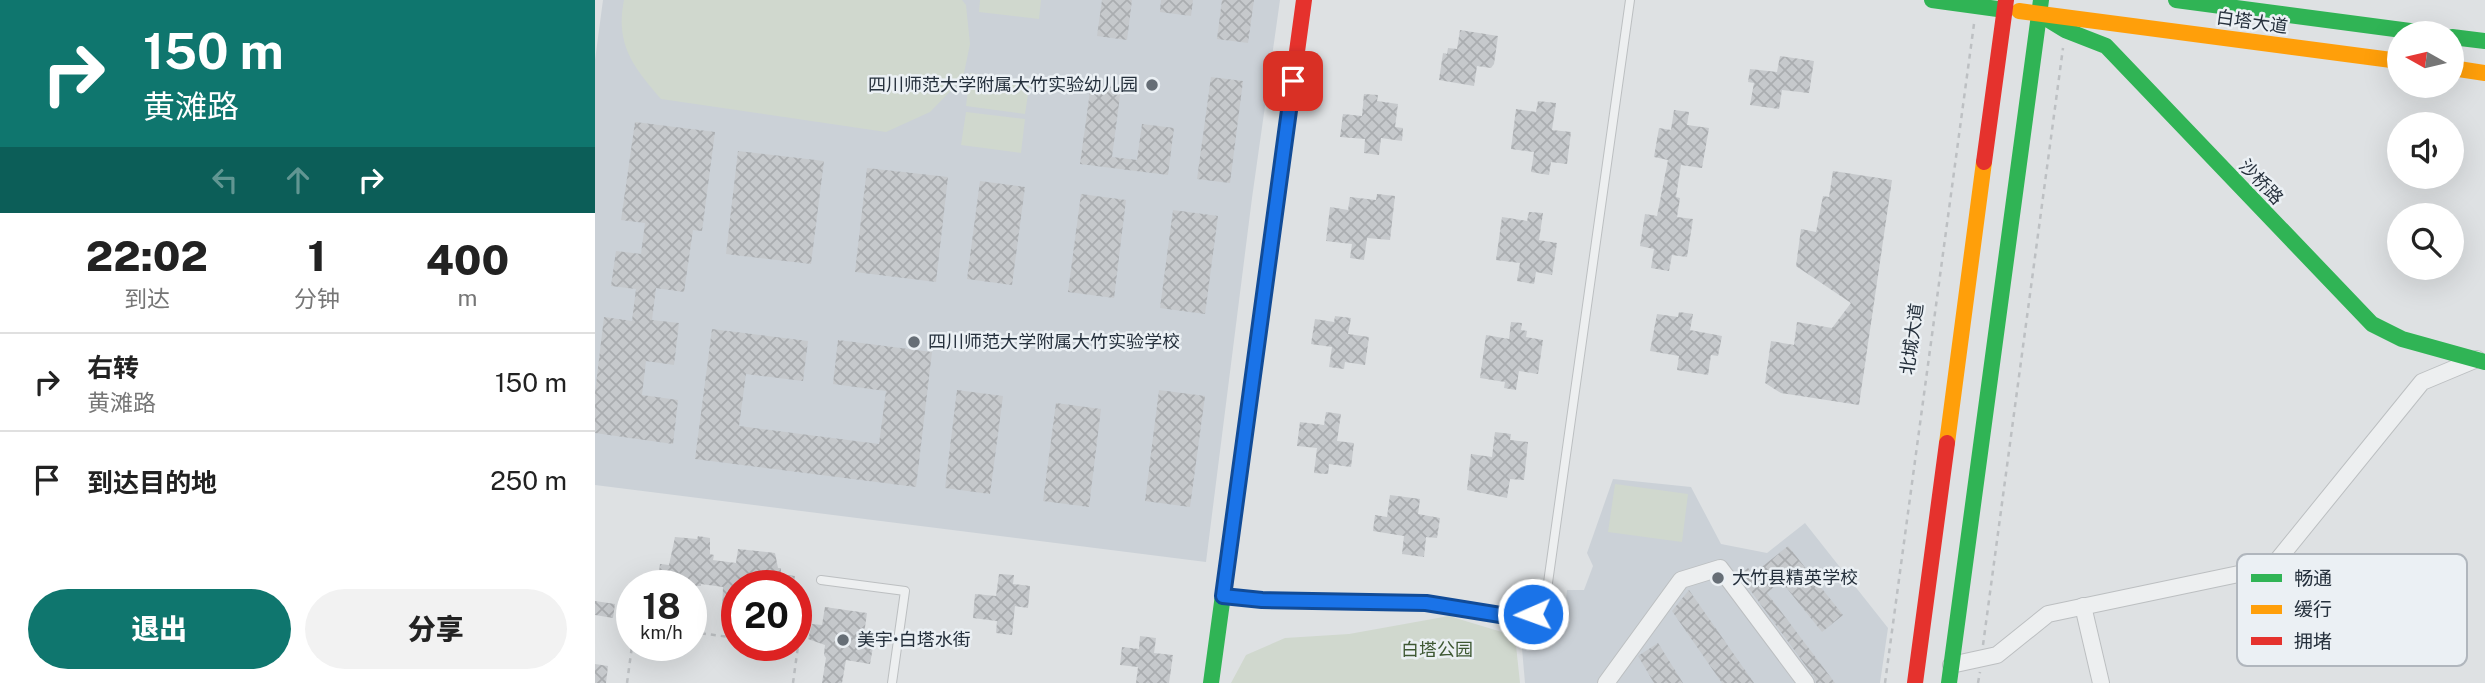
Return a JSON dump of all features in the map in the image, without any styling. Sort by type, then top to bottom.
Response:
[{"type":"main road","points":[[1211,683],[1304,0]]},
{"type":"main road","name":"白塔大道","points":[[1932,0],[1976,6],[2040,7],[2387,59]]},
{"type":"main road","name":"沙桥路","points":[[2028,0],[2040,7],[2065,30],[2106,46],[2372,324],[2402,339],[2481,361]]},
{"type":"main road","name":"白塔大道","points":[[2176,0],[2387,28]]},
{"type":"main road","points":[[1915,683],[2006,5]]},
{"type":"main road","points":[[1949,683],[2040,7]]},
{"type":"main road","points":[[2464,38],[2485,41]]},
{"type":"main road","points":[[2464,70],[2485,73]]},
{"type":"street","points":[[2283,554],[2422,382],[2481,361]]},
{"type":"street","points":[[1606,683],[1681,580],[1720,568],[1806,683]]},
{"type":"street","points":[[1951,664],[1997,656],[2048,614],[2237,574]]},
{"type":"street","points":[[2083,606],[2101,683]]},
{"type":"lane","points":[[1223,596],[1262,600],[1426,603],[1519,618],[1533,614],[1545,604],[1630,0]]},
{"type":"lane","points":[[821,580],[905,591],[892,683]]},
{"type":"path","name":"北城大道","points":[[1885,683],[1976,6]]},
{"type":"path","points":[[1978,683],[2065,30]]},
{"type":"path","points":[[627,683],[630,661]]},
{"type":"path","points":[[793,683],[796,661]]},
{"type":"shaded area","name":"四川师范大学附属大竹实验学校","points":[[603,0],[1280,0],[1206,562],[595,485],[595,60]]},
{"type":"shaded area","name":"大竹县精英学校","points":[[1613,479],[1691,487],[1721,544],[1767,553],[1805,523],[1888,628],[1880,683],[1525,683],[1521,637],[1547,615],[1564,618],[1567,590],[1584,590],[1593,566],[1587,553]]},
{"type":"green space","points":[[624,0],[962,0],[966,5],[970,44],[963,78],[930,112],[886,132],[661,99],[642,76],[624,42]]},
{"type":"green space","points":[[980,0],[1041,0],[1039,19],[979,12]]},
{"type":"green space","points":[[970,73],[1030,81],[1025,114],[966,106]]},
{"type":"green space","points":[[966,112],[1025,119],[1021,153],[961,145]]},
{"type":"green space","points":[[1615,484],[1688,494],[1682,542],[1608,532]]},
{"type":"green space","name":"白塔公园","points":[[1449,616],[1515,636],[1520,683],[1231,683],[1246,655],[1285,638],[1349,634]]},
{"type":"building","points":[[1102,0],[1132,0],[1127,40],[1097,36]]},
{"type":"building","points":[[1161,0],[1193,0],[1191,16],[1160,12]]},
{"type":"building","points":[[1222,0],[1254,0],[1248,43],[1217,39]]},
{"type":"building","points":[[1460,30],[1498,36],[1494,64],[1491,68],[1477,66],[1474,86],[1439,80],[1443,53],[1447,54],[1448,48],[1457,49]]},
{"type":"building","points":[[1780,56],[1814,61],[1809,93],[1782,90],[1779,109],[1750,105],[1754,83],[1748,82],[1750,69],[1777,72]]},
{"type":"building","points":[[1211,77],[1243,81],[1230,183],[1197,179]]},
{"type":"building","points":[[1091,84],[1121,88],[1112,157],[1137,160],[1142,124],[1174,128],[1168,175],[1080,164]]},
{"type":"building","points":[[1364,94],[1378,95],[1377,101],[1398,104],[1395,127],[1403,128],[1402,141],[1381,138],[1379,155],[1364,153],[1365,139],[1340,137],[1343,114],[1362,116]]},
{"type":"building","points":[[1538,101],[1556,103],[1552,130],[1571,132],[1567,164],[1551,162],[1549,175],[1531,172],[1534,152],[1511,149],[1516,109],[1536,112]]},
{"type":"building","points":[[1674,110],[1689,112],[1687,125],[1709,128],[1702,168],[1681,165],[1676,197],[1680,198],[1677,217],[1693,219],[1687,257],[1672,255],[1669,271],[1651,268],[1654,249],[1640,246],[1645,214],[1657,216],[1668,160],[1654,157],[1659,128],[1671,130]]},
{"type":"building","points":[[635,122],[715,132],[702,231],[693,230],[684,292],[656,288],[652,320],[679,323],[674,365],[646,361],[642,395],[678,400],[673,444],[595,433],[595,393],[604,317],[632,321],[636,289],[611,286],[616,251],[641,254],[645,223],[621,220]]},
{"type":"building","points":[[738,151],[824,161],[811,264],[726,254]]},
{"type":"building","points":[[867,168],[948,177],[936,282],[855,272]]},
{"type":"building","points":[[1833,171],[1892,180],[1859,405],[1781,393],[1765,383],[1771,341],[1794,345],[1797,322],[1832,328],[1851,303],[1796,266],[1801,229],[1816,232],[1823,196],[1829,197]]},
{"type":"building","points":[[980,181],[1025,187],[1012,285],[967,279]]},
{"type":"building","points":[[1081,194],[1126,200],[1114,298],[1068,292]]},
{"type":"building","points":[[1377,194],[1395,196],[1390,240],[1367,238],[1364,260],[1350,258],[1352,244],[1326,241],[1330,207],[1348,210],[1350,197],[1376,200]]},
{"type":"building","points":[[1173,210],[1218,216],[1205,314],[1160,308]]},
{"type":"building","points":[[1529,212],[1543,213],[1539,240],[1557,243],[1552,275],[1536,272],[1534,284],[1517,281],[1520,263],[1496,260],[1502,217],[1527,221]]},
{"type":"building","points":[[1679,312],[1693,314],[1690,330],[1722,336],[1718,356],[1711,355],[1708,375],[1677,370],[1679,356],[1650,351],[1657,314],[1678,317]]},
{"type":"building","points":[[1335,316],[1351,318],[1348,334],[1369,337],[1365,365],[1345,362],[1344,369],[1329,367],[1332,347],[1311,344],[1315,319],[1334,322]]},
{"type":"building","points":[[1511,322],[1522,323],[1521,330],[1527,331],[1526,337],[1543,340],[1538,374],[1519,371],[1516,390],[1504,388],[1505,382],[1480,378],[1486,335],[1509,339]]},
{"type":"building","points":[[712,329],[808,341],[803,381],[746,374],[739,426],[879,444],[886,391],[833,384],[838,340],[932,352],[916,487],[695,459]]},
{"type":"building","points":[[957,390],[1003,396],[990,494],[945,488]]},
{"type":"building","points":[[1159,390],[1205,396],[1190,507],[1145,501]]},
{"type":"building","points":[[1056,403],[1101,409],[1089,507],[1043,501]]},
{"type":"building","points":[[1326,412],[1341,414],[1337,441],[1354,443],[1351,467],[1329,464],[1328,474],[1314,473],[1317,448],[1297,446],[1300,422],[1324,425]]},
{"type":"building","points":[[1495,432],[1511,434],[1510,440],[1528,442],[1524,480],[1510,479],[1507,498],[1467,490],[1471,454],[1492,457]]},
{"type":"building","points":[[1390,495],[1420,499],[1418,514],[1440,518],[1437,538],[1426,537],[1424,557],[1402,554],[1404,536],[1373,531],[1375,515],[1387,517]]},
{"type":"building","points":[[698,536],[710,538],[710,554],[714,555],[713,560],[736,563],[738,549],[775,553],[778,568],[781,570],[721,570],[721,587],[707,585],[707,570],[659,570],[660,564],[669,565],[675,537],[697,539]]},
{"type":"building","points":[[1788,546],[1843,615],[1822,632],[1781,581],[1767,593],[1835,683],[1816,683],[1739,575],[1748,568],[1753,574]]},
{"type":"building","points":[[999,574],[1014,575],[1013,584],[1030,586],[1028,608],[1015,606],[1012,635],[996,633],[997,621],[973,618],[975,594],[996,596]]},
{"type":"building","name":"大竹县精英学校","points":[[1689,590],[1754,683],[1722,683],[1672,611]]},
{"type":"building","points":[[595,601],[615,604],[613,618],[595,615]]},
{"type":"building","name":"美宇•白塔水街","points":[[825,607],[867,613],[864,634],[875,636],[870,664],[846,660],[842,683],[822,683],[825,645],[812,640],[812,624],[822,625]]},
{"type":"building","points":[[1140,636],[1156,638],[1154,653],[1173,655],[1169,683],[1136,683],[1138,667],[1120,665],[1122,647],[1139,649]]},
{"type":"building","points":[[1658,643],[1683,683],[1654,683],[1638,656]]},
{"type":"building","points":[[595,664],[608,666],[606,683],[595,683]]},
{"type":"traffic: fast","points":[[1932,0],[2005,10]]},
{"type":"traffic: fast","points":[[1949,683],[2041,0]]},
{"type":"traffic: fast","points":[[2176,0],[2387,28]]},
{"type":"traffic: fast","points":[[2047,19],[2065,30],[2106,46],[2372,324],[2402,339],[2485,362]]},
{"type":"traffic: fast","points":[[2464,38],[2485,41]]},
{"type":"traffic: fast","points":[[1211,683],[1276,206]]},
{"type":"traffic: slow","points":[[2019,11],[2387,59]]},
{"type":"traffic: slow","points":[[2464,70],[2485,73]]},
{"type":"traffic: slow","points":[[1947,443],[1984,162]]},
{"type":"traffic: jam","points":[[1276,206],[1304,0]]},
{"type":"traffic: jam","points":[[1984,162],[2006,0]]},
{"type":"traffic: jam","points":[[1915,683],[1947,443]]},
{"type":"place","name":"四川师范大学附属大竹实验幼儿园","points":[[1152,85]]},
{"type":"place","name":"四川师范大学附属大竹实验学校","points":[[914,342]]},
{"type":"place","name":"大竹县精英学校","points":[[1718,578]]},
{"type":"place","name":"美宇•白塔水街","points":[[843,640]]},
{"type":"route","points":[[1293,81],[1223,596],[1262,600],[1426,603],[1519,618],[1533,614]]}]
